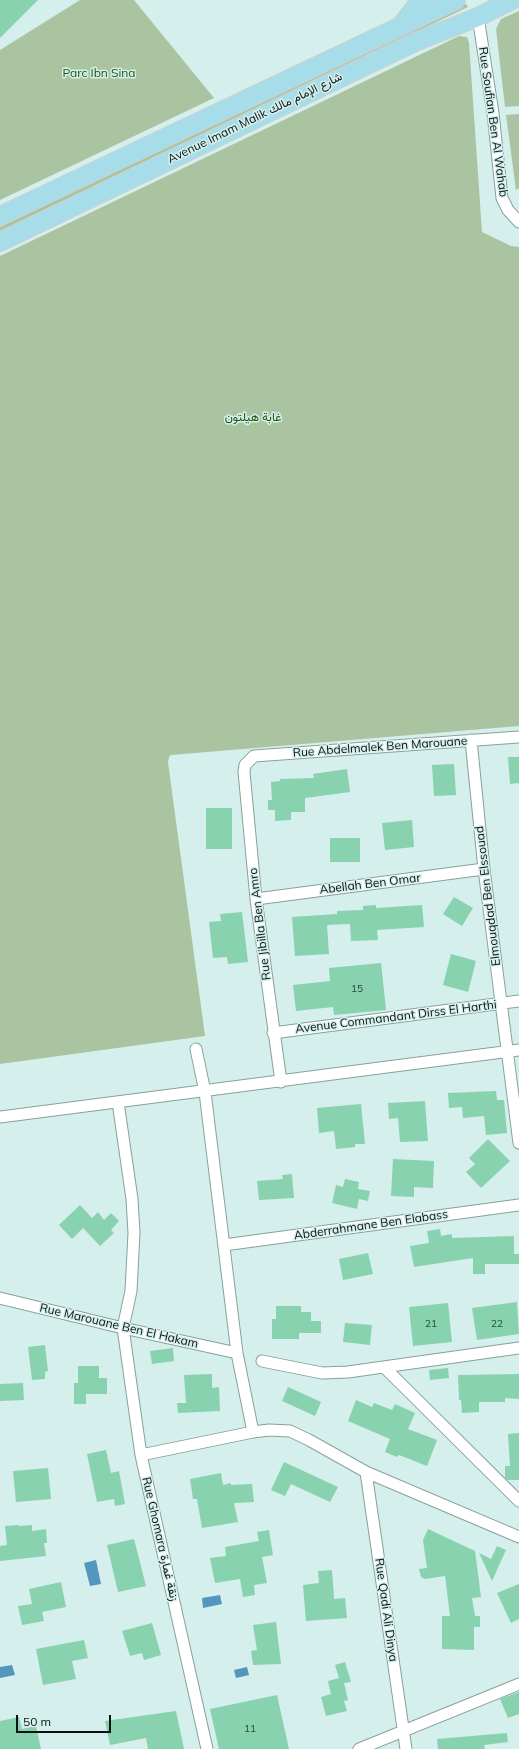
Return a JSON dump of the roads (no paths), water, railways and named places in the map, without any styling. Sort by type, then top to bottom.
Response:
[{"type":"main road","points":[[400,27],[421,0]]},
{"type":"main road","name":"Avenue Imam Malik شارع الإمام مالك","points":[[0,216],[456,0]]},
{"type":"main road","name":"Avenue Imam Malik شارع الإمام مالك","points":[[0,242],[408,45],[512,0]]},
{"type":"street","name":"Rue Soufian Ben Al Wahab","points":[[478,16],[493,113],[502,198],[508,210],[519,222]]},
{"type":"street","name":"Rue Abdelmalek Ben Marouane","points":[[245,765],[254,756],[471,740],[519,738]]},
{"type":"street","name":"Elmouqdad Ben Elssouad","points":[[471,740],[484,869],[506,1052],[519,1143]]},
{"type":"street","name":"Rue Jibilla Ben Amro","points":[[245,765],[244,772],[256,899],[273,1033],[281,1082]]},
{"type":"street","name":"Abellah Ben Omar","points":[[256,899],[484,869]]},
{"type":"street","name":"Avenue Commandant Dirss El Harthi","points":[[273,1033],[519,1001]]},
{"type":"street","points":[[196,1050],[204,1092],[237,1353],[253,1432]]},
{"type":"street","points":[[0,1117],[204,1092],[519,1050]]},
{"type":"street","points":[[118,1102],[132,1199],[134,1232],[131,1291],[123,1328]]},
{"type":"street","name":"Abderrahmane Ben Elabass","points":[[224,1245],[519,1205]]},
{"type":"street","name":"Rue Marouane Ben El Hakam","points":[[0,1298],[123,1328],[237,1353]]},
{"type":"street","name":"Rue Ghomara زنقة غمارة","points":[[123,1328],[141,1455],[207,1749]]},
{"type":"street","points":[[262,1361],[322,1373],[385,1368],[519,1348]]},
{"type":"street","points":[[385,1368],[519,1501]]},
{"type":"street","points":[[141,1455],[253,1432],[269,1430],[290,1431],[366,1472],[519,1537]]},
{"type":"street","name":"Rue Qadi Ali Dinya","points":[[366,1472],[406,1749]]},
{"type":"street","points":[[359,1749],[519,1684]]},
{"type":"water","points":[[96,1560],[101,1584],[90,1586],[84,1563]]},
{"type":"water","points":[[220,1595],[222,1604],[203,1608],[202,1598]]},
{"type":"water","points":[[12,1665],[15,1675],[0,1678],[0,1667]]},
{"type":"water","points":[[247,1667],[249,1675],[236,1678],[234,1670]]},
{"type":"park label","name":"Parc Ibn Sina","points":[[99,73]]},
{"type":"park label","name":"غابة هيلتون","points":[[253,417]]}]
